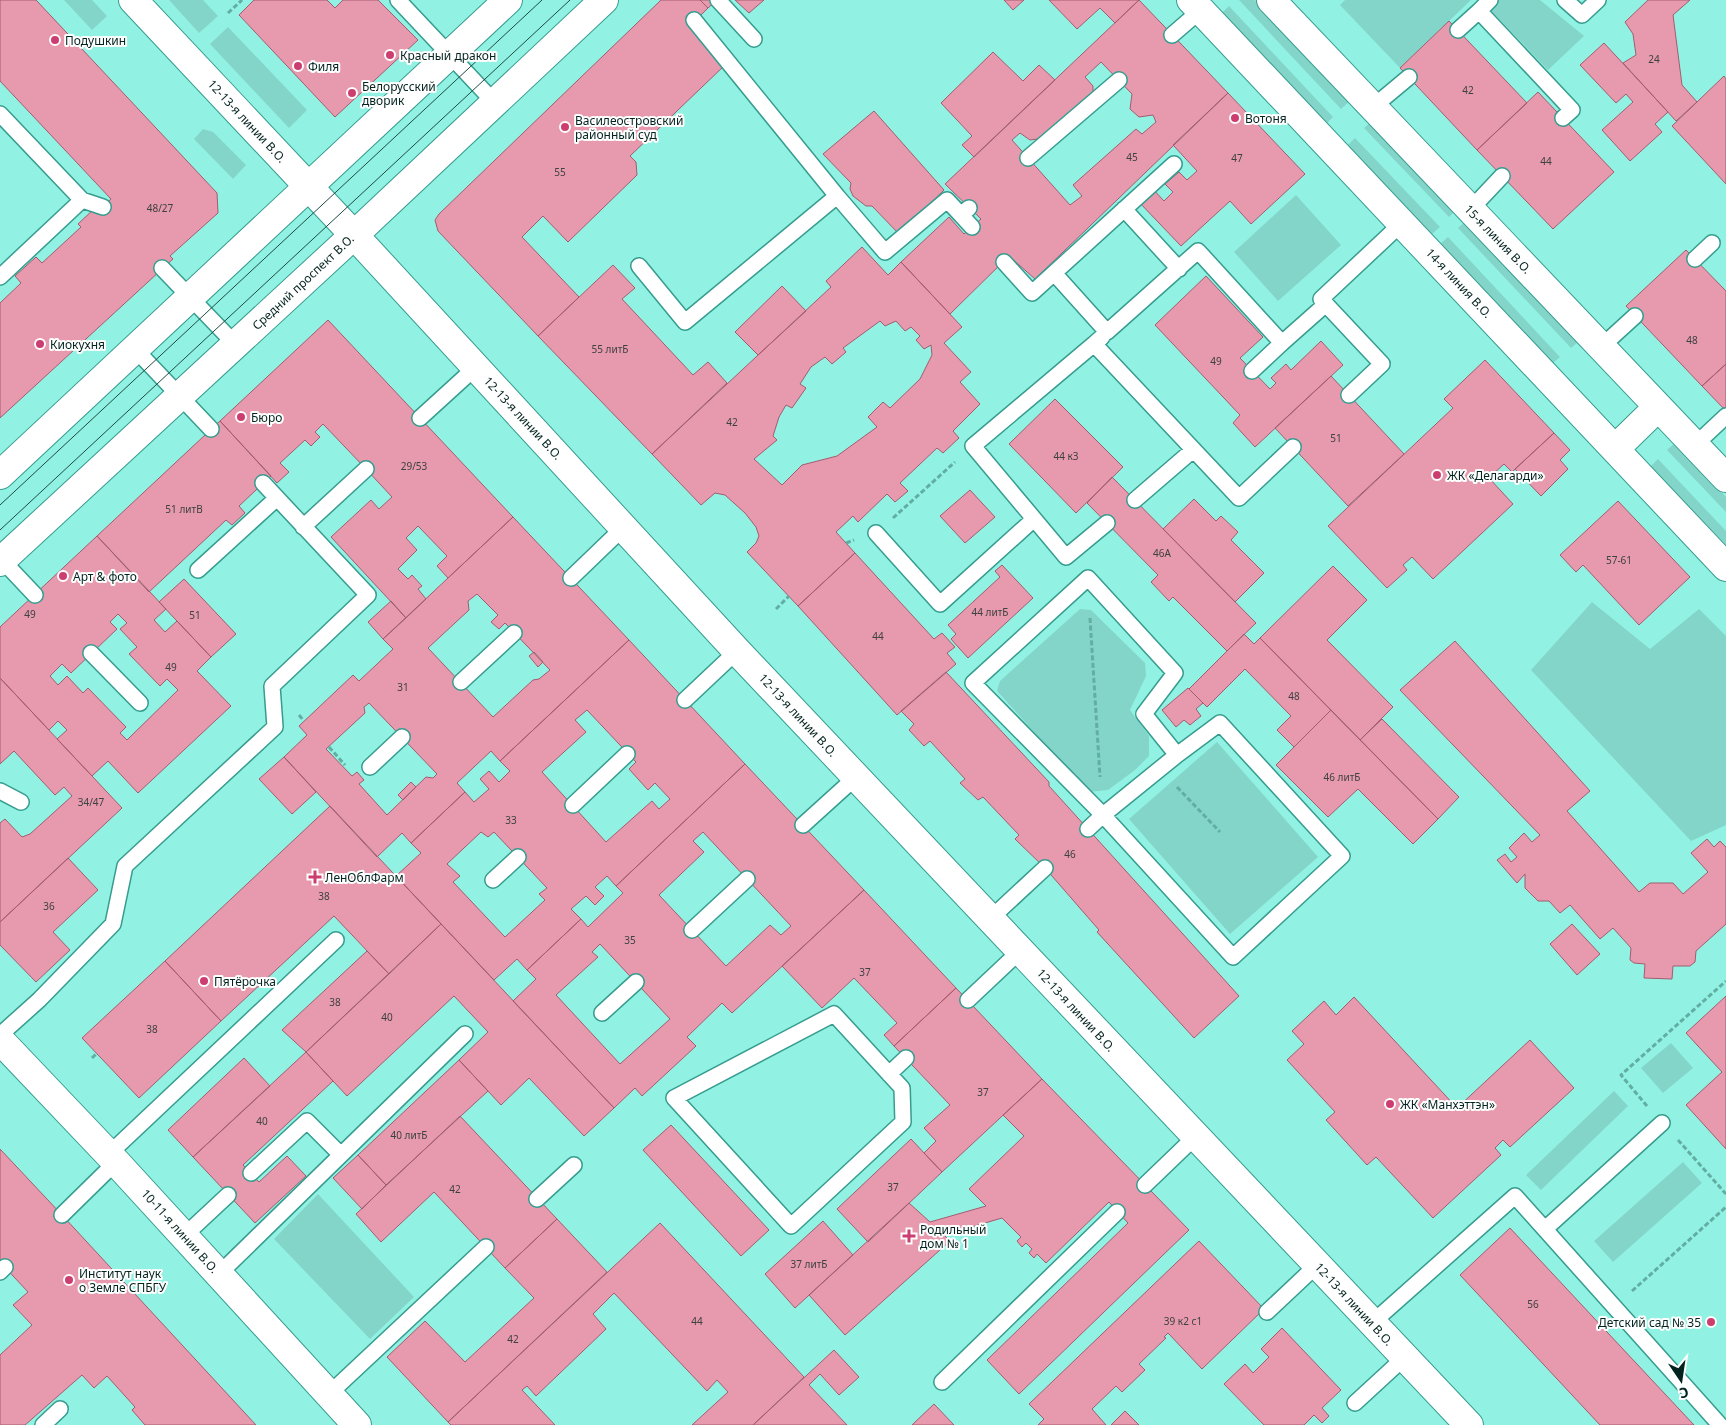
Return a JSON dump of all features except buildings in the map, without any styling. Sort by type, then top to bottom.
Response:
[{"type":"street","name":"12-13-я линии В.О.","points":[[133,0],[354,235],[737,651],[1469,1425]]},
{"type":"street","points":[[0,475],[189,296],[508,0]]},
{"type":"street","name":"Средний проспект В.О.","points":[[1,560],[354,235],[604,0]]},
{"type":"street","name":"15-я линия В.О.","points":[[1271,0],[1726,478]]},
{"type":"street","name":"14-я линия В.О.","points":[[1196,5],[1726,566]]},
{"type":"street","points":[[1615,449],[1658,406]]},
{"type":"street","name":"10-11-я линии В.О.","points":[[0,1040],[113,1158],[357,1425]]},
{"type":"lane","points":[[398,0],[495,103]]},
{"type":"lane","points":[[718,0],[754,39]]},
{"type":"lane","points":[[1565,0],[1582,15],[1598,0]]},
{"type":"lane","points":[[1172,35],[1196,5]]},
{"type":"lane","points":[[1458,30],[1485,5],[1572,110],[1563,118]]},
{"type":"lane","points":[[694,20],[885,252],[948,200],[965,211],[972,227]]},
{"type":"lane","points":[[1373,107],[1409,77]]},
{"type":"lane","points":[[1028,158],[1119,80]]},
{"type":"lane","points":[[0,114],[82,200],[103,207]]},
{"type":"lane","points":[[1004,262],[1032,293],[1174,164]]},
{"type":"lane","points":[[1470,210],[1502,176]]},
{"type":"lane","points":[[639,266],[685,322],[837,196]]},
{"type":"lane","points":[[0,277],[82,200]]},
{"type":"lane","points":[[1124,209],[1179,270]]},
{"type":"lane","points":[[1349,395],[1382,364],[1321,299],[1402,223]]},
{"type":"lane","points":[[1695,259],[1712,243]]},
{"type":"lane","points":[[1107,523],[1066,557],[973,446],[1094,344],[1198,251],[1282,343]]},
{"type":"lane","points":[[162,268],[236,344]]},
{"type":"lane","points":[[1054,273],[1107,332]]},
{"type":"lane","points":[[1252,371],[1326,304]]},
{"type":"lane","points":[[1601,347],[1635,316]]},
{"type":"lane","points":[[1094,344],[1239,498],[1293,447]]},
{"type":"lane","points":[[134,348],[211,429]]},
{"type":"lane","points":[[420,418],[476,367]]},
{"type":"lane","points":[[1694,445],[1726,416]]},
{"type":"lane","points":[[1134,500],[1193,450]]},
{"type":"lane","points":[[304,527],[366,469]]},
{"type":"lane","points":[[0,1035],[39,1000],[113,924],[125,866],[275,727],[272,686],[368,595],[263,483]]},
{"type":"lane","points":[[198,570],[277,498]]},
{"type":"lane","points":[[876,533],[940,604],[1034,519]]},
{"type":"lane","points":[[571,578],[624,528]]},
{"type":"lane","points":[[1,560],[35,595]]},
{"type":"lane","points":[[1088,829],[1102,815],[1220,722],[1342,856],[1233,956],[1102,815],[973,683],[1088,578],[1175,673],[1144,714],[1177,755]]},
{"type":"lane","points":[[461,682],[514,633]]},
{"type":"lane","points":[[685,700],[737,651]]},
{"type":"lane","points":[[91,653],[140,703]]},
{"type":"lane","points":[[370,766],[402,737]]},
{"type":"lane","points":[[573,805],[627,754]]},
{"type":"lane","points":[[803,826],[856,777]]},
{"type":"lane","points":[[0,790],[21,802]]},
{"type":"lane","points":[[493,880],[518,857]]},
{"type":"lane","points":[[990,919],[1045,868]]},
{"type":"lane","points":[[692,930],[746,879]]},
{"type":"lane","points":[[62,1215],[113,1158],[336,940]]},
{"type":"lane","points":[[968,1000],[1020,951]]},
{"type":"lane","points":[[602,1013],[636,982]]},
{"type":"lane","points":[[834,1014],[889,1074],[902,1088],[902,1122],[791,1226],[674,1098],[834,1014]]},
{"type":"lane","points":[[219,1274],[465,1034]]},
{"type":"lane","points":[[889,1074],[906,1058]]},
{"type":"lane","points":[[251,1173],[307,1121],[341,1155]]},
{"type":"lane","points":[[1545,1229],[1662,1123]]},
{"type":"lane","points":[[1145,1185],[1196,1136]]},
{"type":"lane","points":[[537,1198],[574,1165]]},
{"type":"lane","points":[[184,1236],[228,1195]]},
{"type":"lane","points":[[1372,1322],[1515,1196],[1720,1425]]},
{"type":"lane","points":[[942,1382],[1117,1212]]},
{"type":"lane","points":[[328,1394],[486,1247]]},
{"type":"lane","points":[[1267,1312],[1317,1264]]},
{"type":"lane","points":[[1355,1403],[1404,1357]]},
{"type":"lane","points":[[42,1425],[60,1409]]},
{"type":"path","points":[[228,13],[242,0]]},
{"type":"path","points":[[846,543],[876,533],[973,446]]},
{"type":"path","points":[[1088,578],[1102,815]]},
{"type":"path","points":[[776,609],[789,596]]},
{"type":"path","points":[[1160,769],[1220,832]]},
{"type":"path","points":[[1726,981],[1621,1075],[1726,1194]]},
{"type":"path","points":[[92,1058],[97,1053]]},
{"type":"path","points":[[1614,1307],[1726,1207]]},
{"type":"shaded area","points":[[64,0],[92,0],[107,16],[92,30]]},
{"type":"shaded area","points":[[169,0],[203,0],[218,16],[199,33]]},
{"type":"shaded area","points":[[1239,0],[1255,0],[1350,101],[1341,109]]},
{"type":"shaded area","points":[[1345,0],[1471,0],[1400,68],[1340,5]]},
{"type":"shaded area","points":[[1481,0],[1540,0],[1584,36],[1548,70]]},
{"type":"shaded area","points":[[1229,6],[1333,117],[1325,125],[1221,14]]},
{"type":"shaded area","points":[[228,27],[307,110],[289,128],[210,44]]},
{"type":"shaded area","points":[[1372,121],[1457,209],[1449,217],[1364,128]]},
{"type":"shaded area","points":[[203,129],[213,132],[246,165],[233,179],[194,139]]},
{"type":"shaded area","points":[[1355,138],[1440,227],[1432,234],[1347,146]]},
{"type":"shaded area","points":[[1296,195],[1341,245],[1278,301],[1234,252]]},
{"type":"shaded area","points":[[1466,221],[1579,341],[1571,348],[1458,228]]},
{"type":"shaded area","points":[[1448,237],[1560,357],[1553,363],[1440,244]]},
{"type":"shaded area","points":[[1675,443],[1726,497],[1726,512],[1667,450]]},
{"type":"shaded area","points":[[1658,459],[1726,531],[1726,546],[1651,466]]},
{"type":"shaded area","points":[[1592,602],[1650,649],[1699,609],[1726,636],[1726,825],[1691,841],[1531,670]]},
{"type":"shaded area","points":[[1080,609],[1091,610],[1145,663],[1146,676],[1130,710],[1149,736],[1149,756],[1135,770],[1108,790],[1088,792],[997,691],[1000,681]]},
{"type":"shaded area","points":[[1217,742],[1318,857],[1230,934],[1129,819]]},
{"type":"shaded area","points":[[1671,1043],[1693,1068],[1663,1093],[1641,1068]]},
{"type":"shaded area","points":[[1614,1091],[1628,1106],[1541,1190],[1526,1175]]},
{"type":"shaded area","points":[[1683,1162],[1702,1183],[1613,1262],[1594,1241]]},
{"type":"shaded area","points":[[318,1194],[414,1297],[370,1339],[274,1239]]},
{"type":"tram line","points":[[0,505],[542,0]]},
{"type":"tram line","points":[[0,530],[570,0]]},
{"type":"place","name":"Подушкин","points":[[55,40]]},
{"type":"place","name":"Красный дракон","points":[[390,55]]},
{"type":"place","name":"Филя","points":[[298,66]]},
{"type":"place","name":"Белорусский дворик","points":[[352,93]]},
{"type":"place","name":"Вотоня","points":[[1235,118]]},
{"type":"place","name":"Василеостровский районный суд","points":[[565,127]]},
{"type":"place","name":"Киокухня","points":[[40,344]]},
{"type":"place","name":"Бюро","points":[[241,417]]},
{"type":"place","name":"ЖК «Делагарди»","points":[[1437,475]]},
{"type":"place","name":"Арт & фото","points":[[63,576]]},
{"type":"place","name":"ЛенОблФарм","points":[[315,877]]},
{"type":"place","name":"Пятёрочка","points":[[204,981]]},
{"type":"place","name":"ЖК «Манхэттэн»","points":[[1390,1104]]},
{"type":"place","name":"Родильный дом № 1","points":[[909,1236]]},
{"type":"place","name":"Институт наук о Земле СПБГУ","points":[[69,1280]]},
{"type":"place","name":"Детский сад № 35","points":[[1711,1322]]}]
